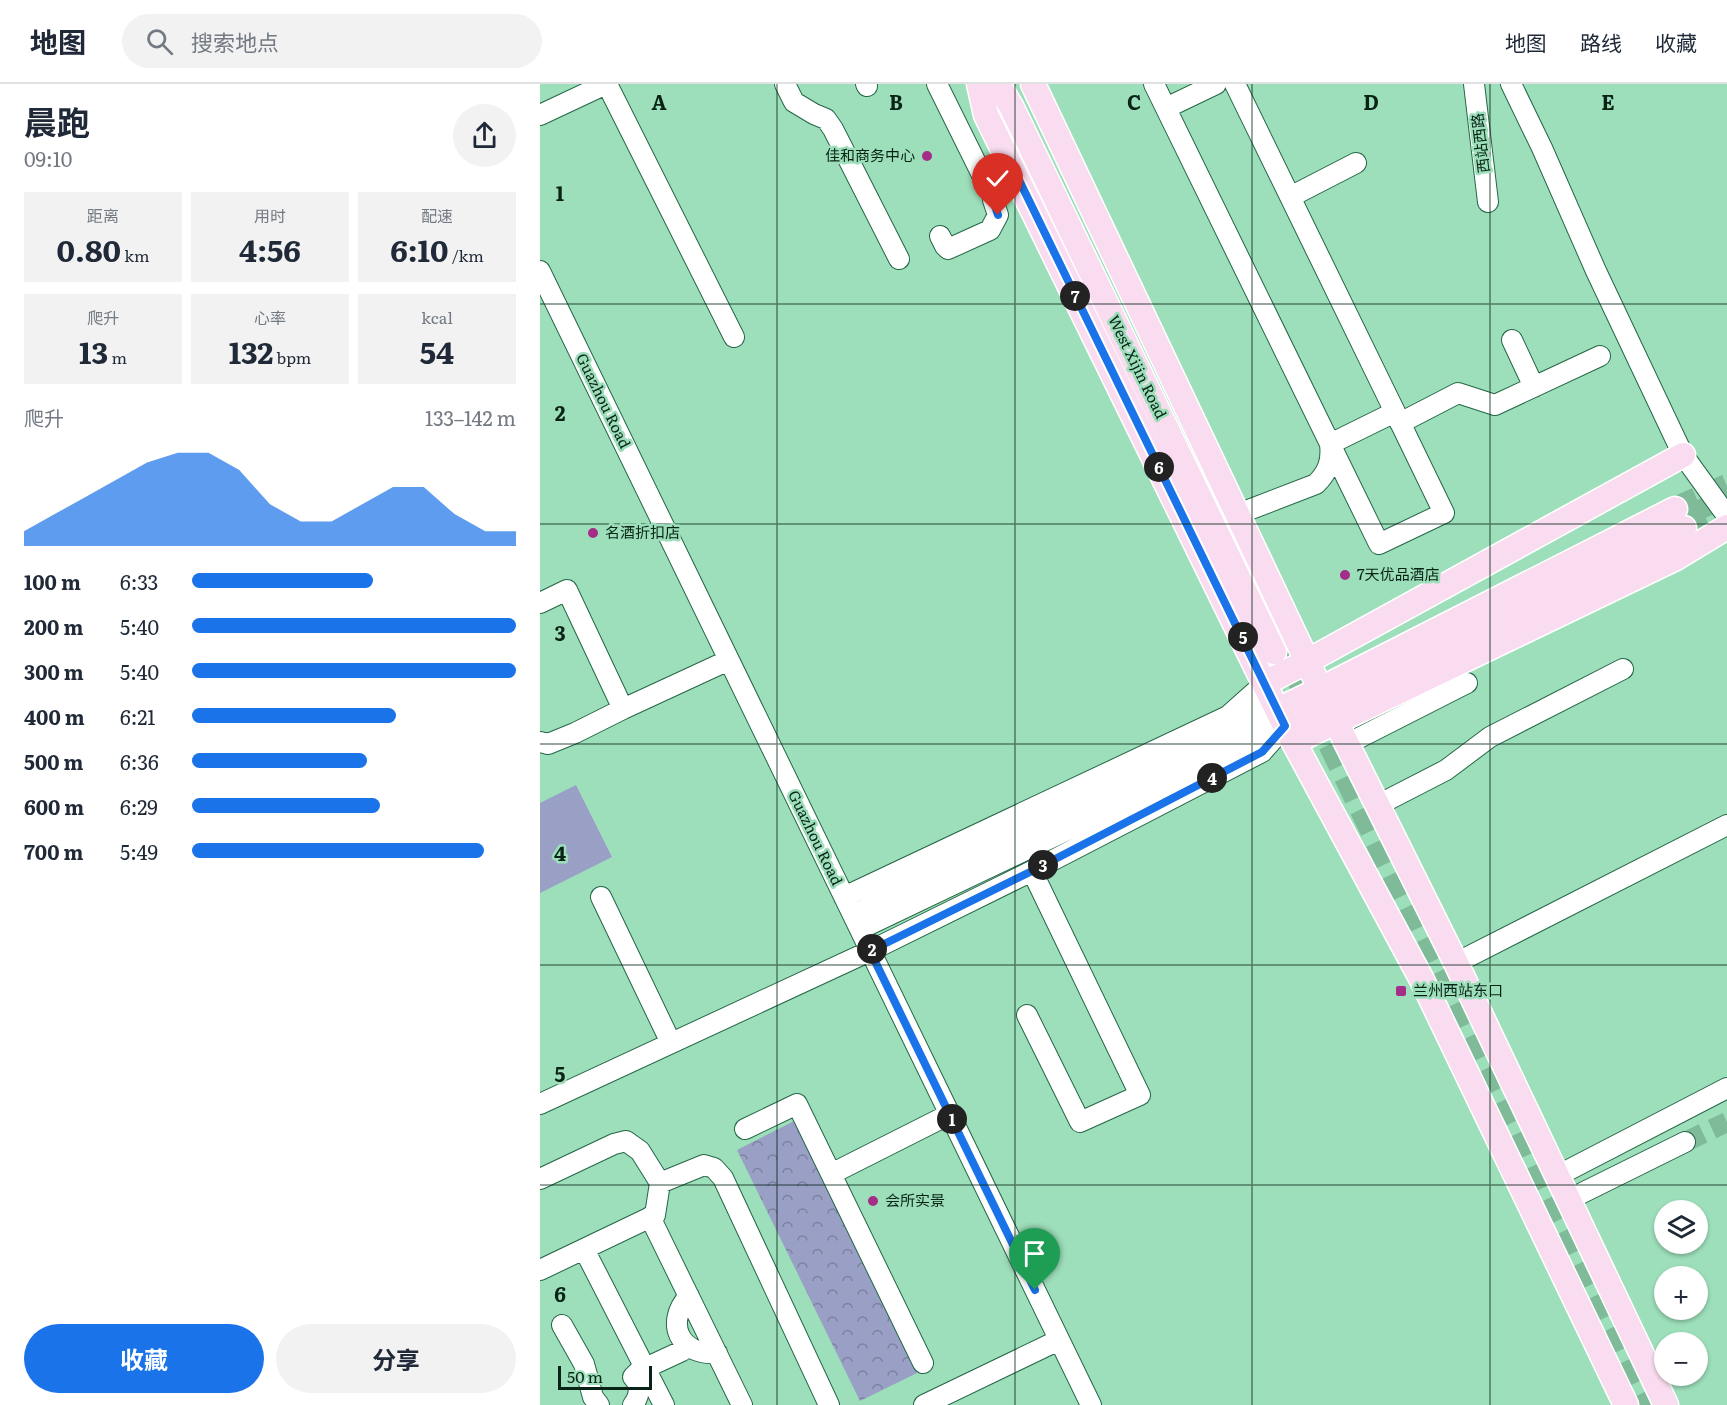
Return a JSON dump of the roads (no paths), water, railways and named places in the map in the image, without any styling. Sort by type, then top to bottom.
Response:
[{"type":"main road","points":[[979,84],[986,115],[1286,726],[1422,980],[1626,1405]]},
{"type":"main road","name":"West Xijin Road","points":[[998,84],[1012,108],[1279,649],[1014,84]]},
{"type":"main road","points":[[1033,84],[1347,744],[1456,963],[1665,1405]]},
{"type":"main road","points":[[1265,683],[1308,662],[1683,455]]},
{"type":"main road","points":[[1329,706],[1679,519]]},
{"type":"main road","points":[[1286,726],[1676,558],[1727,527]]},
{"type":"street","points":[[540,116],[606,84],[734,337]]},
{"type":"street","points":[[785,84],[794,102],[826,119],[833,129],[899,259]]},
{"type":"street","points":[[937,84],[988,187],[995,189],[1019,180]]},
{"type":"street","points":[[1154,84],[1379,544],[1444,513],[1235,84]]},
{"type":"street","points":[[1166,108],[1216,84]]},
{"type":"street","name":"西站西路","points":[[1474,84],[1488,202]]},
{"type":"street","points":[[1511,84],[1542,148],[1596,272],[1683,455],[1727,516]]},
{"type":"street","points":[[1290,197],[1356,163]]},
{"type":"street","points":[[940,237],[948,249],[990,230],[998,215],[993,200],[995,189]]},
{"type":"street","name":"Guazhou Road","points":[[540,271],[1091,1405]]},
{"type":"street","points":[[1512,340],[1534,387]]},
{"type":"street","points":[[1330,444],[1458,393],[1495,405],[1600,356]]},
{"type":"street","points":[[1238,514],[1316,484],[1324,476],[1329,466],[1330,444]]},
{"type":"street","points":[[540,603],[567,590],[620,703]]},
{"type":"street","points":[[540,742],[549,744],[566,737],[620,703],[726,654]]},
{"type":"street","points":[[1378,806],[1446,770],[1490,737],[1623,669]]},
{"type":"street","points":[[1347,744],[1467,682]]},
{"type":"street","points":[[844,897],[1228,716],[1265,683]]},
{"type":"street","points":[[1228,716],[1286,726]]},
{"type":"street","points":[[540,1104],[870,951],[1032,871],[1262,752],[1286,726]]},
{"type":"street","points":[[856,922],[1286,726]]},
{"type":"street","points":[[1456,963],[1727,825]]},
{"type":"street","points":[[1027,1015],[1080,1122],[1140,1095],[1032,871]]},
{"type":"street","points":[[601,897],[671,1043]]},
{"type":"street","points":[[1557,1176],[1727,1089]]},
{"type":"street","points":[[745,1129],[797,1104],[923,1363]]},
{"type":"street","points":[[831,1174],[950,1114]]},
{"type":"street","points":[[540,1179],[614,1144],[626,1141],[640,1151],[660,1183],[655,1215],[540,1270]]},
{"type":"street","points":[[1568,1200],[1685,1142]]},
{"type":"street","points":[[660,1183],[704,1165],[714,1168],[723,1178],[829,1405]]},
{"type":"street","points":[[650,1217],[742,1405]]},
{"type":"street","points":[[584,1249],[664,1405]]},
{"type":"street","points":[[689,1296],[681,1304],[677,1314],[676,1325],[679,1336],[695,1351],[706,1354],[717,1353]]},
{"type":"street","points":[[562,1325],[584,1364],[592,1397],[599,1405]]},
{"type":"street","points":[[924,1405],[1059,1340]]},
{"type":"street","points":[[633,1405],[638,1397],[639,1386],[633,1377],[645,1368],[682,1351],[686,1345]]},
{"type":"tunnel","points":[[1675,509],[1727,486]]},
{"type":"tunnel","points":[[1703,497],[1727,545]]},
{"type":"tunnel","points":[[1684,528],[1727,509]]},
{"type":"tunnel","points":[[1283,647],[1650,1405]]},
{"type":"tunnel","points":[[1685,1142],[1727,1122]]},
{"type":"place","name":"佳和商务中心","points":[[927,156]]},
{"type":"place","name":"名酒折扣店","points":[[593,533]]},
{"type":"place","name":"7天优品酒店","points":[[1345,575]]},
{"type":"place","name":"兰州西站东口","points":[[1401,991]]},
{"type":"place","name":"会所实景","points":[[873,1201]]}]
